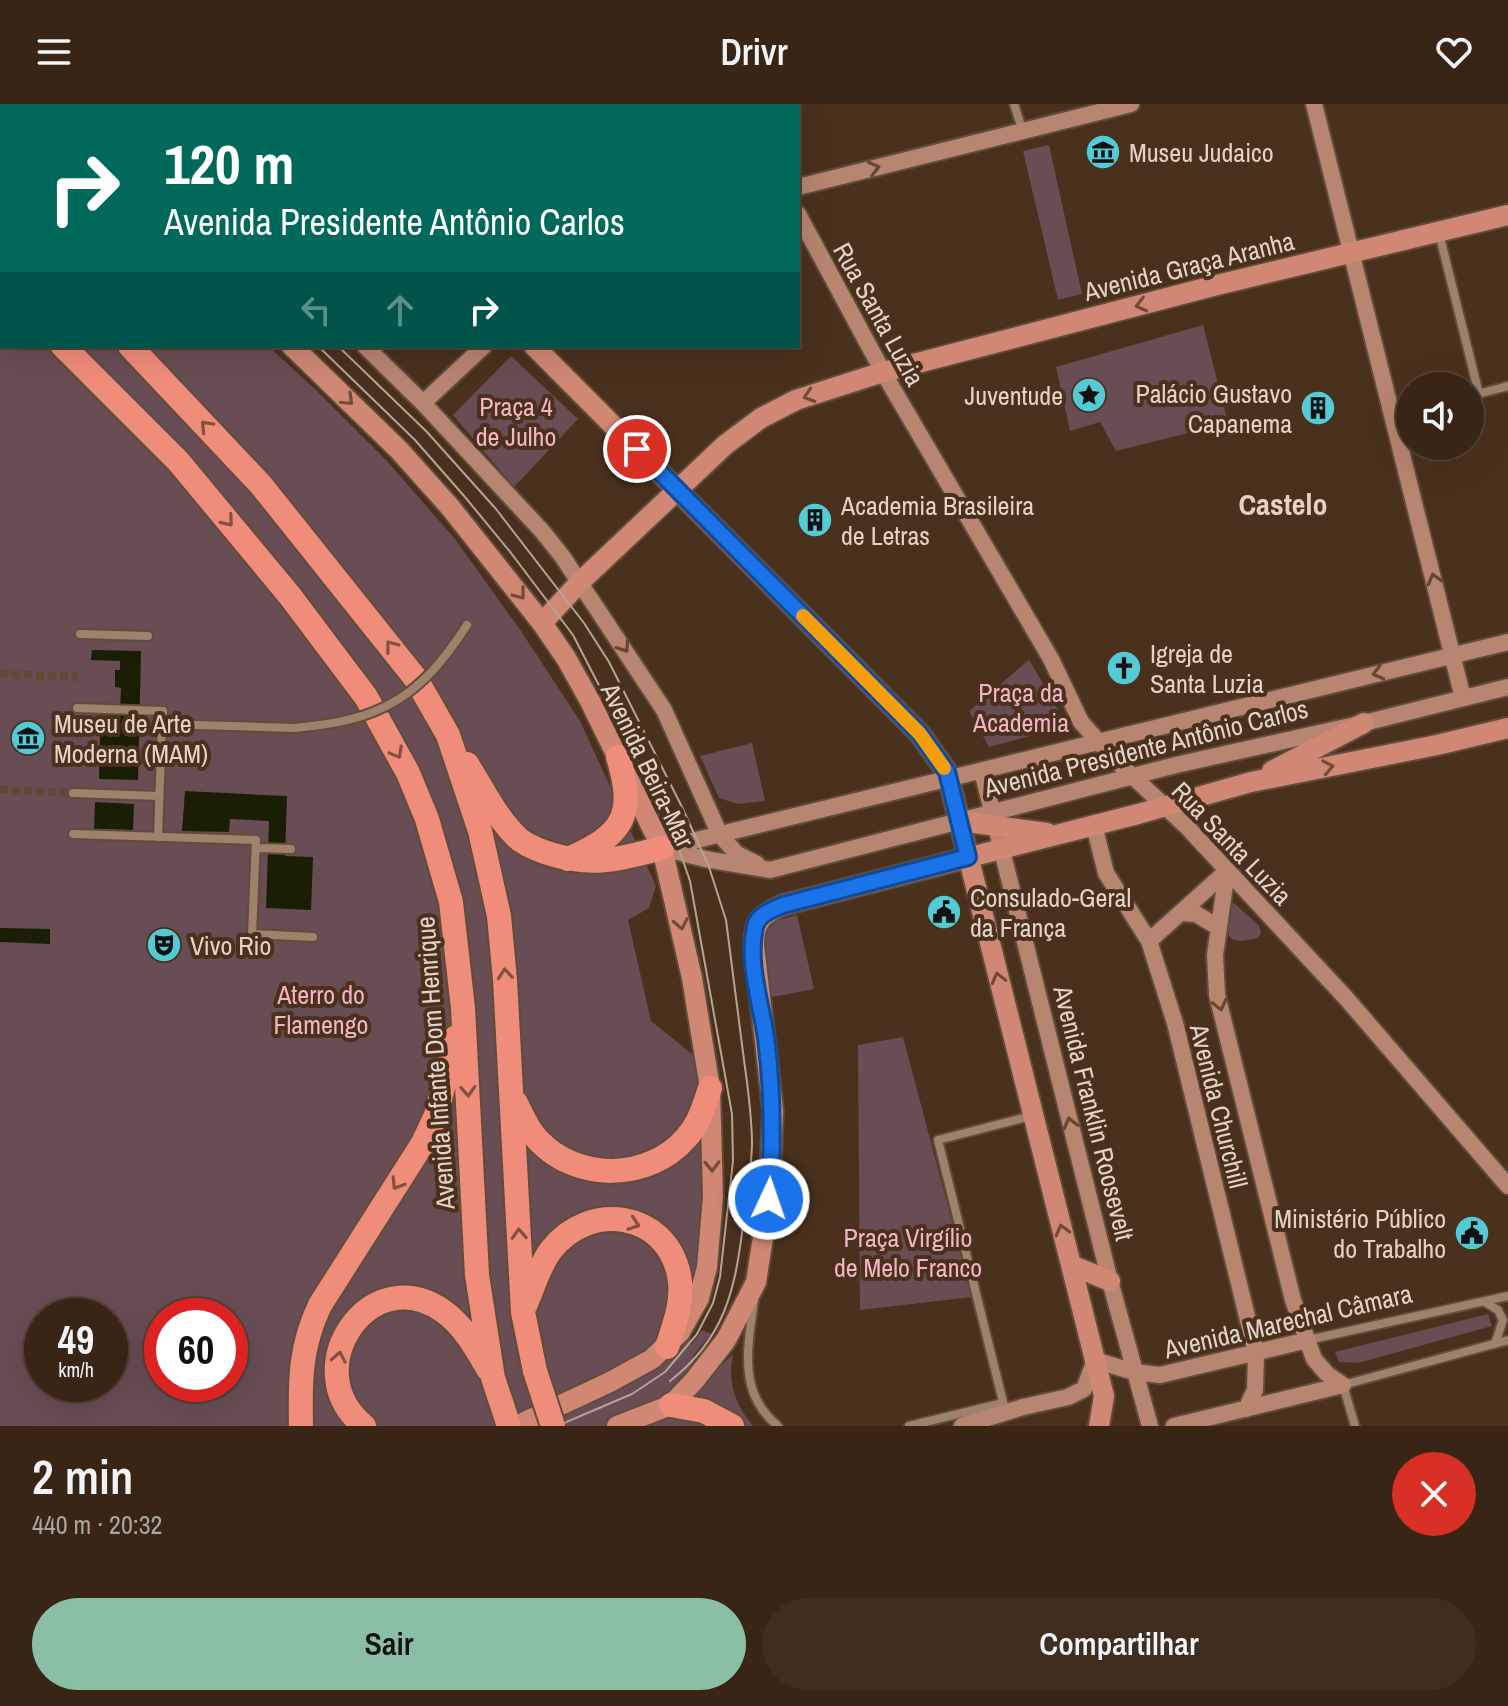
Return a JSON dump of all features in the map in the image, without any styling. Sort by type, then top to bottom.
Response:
[{"type":"highway","name":"Avenida Infante Dom Henrique","points":[[65,348],[178,461],[290,596],[366,697],[408,773],[427,819],[451,902],[463,1008],[477,1275],[494,1380]]},
{"type":"highway","points":[[132,348],[280,507],[416,679],[494,806],[521,840],[541,851],[593,863],[662,848]]},
{"type":"highway","points":[[448,735],[480,831],[499,916],[523,1312],[535,1371],[553,1426]]},
{"type":"highway","points":[[568,859],[596,847],[617,827],[625,807],[626,785],[618,757]]},
{"type":"highway","points":[[301,1426],[301,1374],[307,1332],[320,1305],[423,1143],[436,1115],[463,1008]]},
{"type":"highway","points":[[512,1092],[531,1131],[545,1146],[578,1165],[612,1172],[644,1166],[677,1148],[692,1131],[710,1088]]},
{"type":"highway","points":[[523,1312],[545,1260],[561,1239],[580,1225],[599,1219],[632,1222],[651,1231],[664,1243],[678,1272],[679,1309],[667,1347]]},
{"type":"highway","points":[[364,1426],[344,1403],[338,1385],[337,1359],[342,1340],[355,1321],[385,1300],[410,1297],[443,1311],[461,1328],[494,1380],[509,1426]]},
{"type":"highway","points":[[671,1405],[704,1411],[732,1426]]},
{"type":"main road","name":"Avenida Graça Aranha","points":[[542,623],[580,582],[725,445],[761,418],[796,400],[883,372],[1508,215]]},
{"type":"main road","name":"Avenida Beira-Mar","points":[[294,348],[399,450],[450,507],[542,623],[572,669],[662,848],[689,964],[710,1088],[713,1197],[707,1267],[699,1298],[680,1332],[667,1347]]},
{"type":"main road","points":[[536,348],[920,734],[940,760],[949,779],[960,821],[1104,1396],[1099,1426]]},
{"type":"main road","points":[[1251,782],[1364,723]]},
{"type":"main road","points":[[617,1426],[671,1405],[726,1340],[756,1282],[769,1199],[773,1111],[766,1039],[755,974],[754,929],[765,913],[783,905],[1251,782],[1508,728]]},
{"type":"main road","points":[[960,821],[994,819],[1059,834]]},
{"type":"main road","points":[[1071,1265],[1110,1281]]},
{"type":"main road","points":[[516,1426],[640,1367],[667,1347]]},
{"type":"street","points":[[1014,104],[1024,133]]},
{"type":"street","points":[[800,187],[1131,104]]},
{"type":"street","points":[[1314,104],[1352,252],[1396,394]]},
{"type":"street","name":"Rua Santa Luzia","points":[[800,218],[883,372],[1051,659],[1081,722],[1346,998],[1508,1186]]},
{"type":"street","points":[[1439,232],[1470,372]]},
{"type":"street","name":"Avenida Beira-Mar","points":[[367,348],[423,403],[542,531],[580,582],[664,710],[720,835],[737,854],[770,870]]},
{"type":"street","points":[[423,403],[482,348]]},
{"type":"street","points":[[1484,393],[1508,386]]},
{"type":"street","points":[[1412,460],[1463,698]]},
{"type":"street","points":[[162,724],[294,728],[347,722],[389,706],[412,692],[452,648],[467,625]]},
{"type":"street","points":[[80,634],[148,636]]},
{"type":"street","name":"Avenida Presidente Antônio Carlos","points":[[662,848],[1508,642]]},
{"type":"street","name":"Avenida Presidente Antônio Carlos","points":[[994,819],[1132,777],[1508,687]]},
{"type":"street","points":[[77,708],[163,711],[158,837]]},
{"type":"street","name":"Avenida Franklin Roosevelt","points":[[982,771],[1110,1281],[1150,1426]]},
{"type":"street","points":[[73,793],[159,796]]},
{"type":"street","name":"Avenida Presidente Antônio Carlos","points":[[662,848],[770,870],[960,821]]},
{"type":"street","name":"Avenida Churchill","points":[[1094,825],[1106,873],[1149,941],[1175,1023],[1256,1353],[1255,1390],[1246,1409]]},
{"type":"street","points":[[73,834],[256,840],[252,934],[313,937]]},
{"type":"street","points":[[256,848],[290,849]]},
{"type":"street","points":[[1149,941],[1227,871]]},
{"type":"street","name":"Avenida Churchill","points":[[1227,871],[1218,927],[1217,995],[1293,1300],[1314,1359],[1327,1374],[1343,1385]]},
{"type":"street","points":[[1180,913],[1196,914],[1218,927]]},
{"type":"street","points":[[1005,1408],[938,1140],[1032,1116]]},
{"type":"street","points":[[756,1282],[747,1369],[759,1405],[778,1426]]},
{"type":"street","name":"Avenida Marechal Câmara","points":[[1095,1360],[1134,1372],[1160,1375],[1508,1296]]},
{"type":"street","points":[[1484,1301],[1498,1310],[1503,1320],[1495,1344]]},
{"type":"street","points":[[1174,1426],[1343,1385],[1508,1340]]},
{"type":"street","points":[[909,1426],[1068,1397],[1084,1389],[1095,1360]]},
{"type":"street","points":[[1343,1385],[1355,1426]]},
{"type":"street","points":[[962,1426],[1005,1408]]},
{"type":"green space","points":[[1049,145],[1082,294],[1058,300],[1023,151]]},
{"type":"green space","points":[[1203,325],[1228,423],[1116,451],[1100,422],[1070,431],[1056,367]]},
{"type":"green space","name":"Aterro do Flamengo","points":[[0,348],[270,348],[387,461],[455,539],[521,631],[580,721],[656,886],[649,908],[628,920],[651,1021],[692,1054],[698,1066],[708,1195],[689,1334],[691,1345],[702,1330],[711,1334],[693,1356],[699,1388],[733,1354],[731,1374],[734,1392],[741,1410],[753,1426],[746,1426],[710,1398],[741,1426],[0,1426]]},
{"type":"green space","name":"Praça 4 de Julho","points":[[511,356],[578,419],[514,487],[453,415]]},
{"type":"green space","name":"Praça da Academia","points":[[1029,660],[1058,709],[1059,728],[989,747],[969,711]]},
{"type":"green space","points":[[752,743],[765,801],[738,804],[719,798],[700,756]]},
{"type":"green space","points":[[1234,903],[1259,926],[1261,933],[1258,938],[1239,941],[1230,937],[1228,907]]},
{"type":"green space","points":[[797,915],[814,989],[767,998],[762,936],[776,921]]},
{"type":"green space","name":"Praça Virgílio de Melo Franco","points":[[903,1037],[972,1297],[860,1310],[858,1045]]},
{"type":"green space","points":[[1488,1314],[1492,1326],[1358,1363],[1339,1362],[1335,1352]]},
{"type":"shaded area","points":[[92,650],[141,651],[138,780],[99,779],[100,734],[119,734],[121,688],[115,687],[115,670],[120,670],[120,661],[91,660]]},
{"type":"shaded area","points":[[185,791],[287,796],[285,856],[313,857],[311,910],[266,908],[269,821],[230,819],[229,832],[182,831]]},
{"type":"shaded area","points":[[95,802],[134,804],[133,830],[94,829]]},
{"type":"shaded area","points":[[0,928],[50,929],[50,944],[0,942]]},
{"type":"tunnel","points":[[0,674],[78,677]]},
{"type":"tunnel","points":[[0,789],[73,793]]},
{"type":"tram line","points":[[320,348],[415,440],[511,553],[573,635],[670,823],[690,881],[732,1114],[733,1161],[720,1277],[713,1303],[697,1334],[665,1372],[632,1394],[557,1426]]},
{"type":"tram line","points":[[340,348],[427,432],[496,509],[584,623],[609,662],[683,809],[709,867],[726,920],[750,1102],[751,1165],[736,1271],[724,1311],[703,1348],[670,1381]]},
{"type":"slow traffic","points":[[803,616],[920,734],[944,768]]},
{"type":"place","name":"Museu Judaico","points":[[1103,152]]},
{"type":"place","name":"Juventude","points":[[1089,395]]},
{"type":"place","name":"Palácio Gustavo Capanema","points":[[1318,408]]},
{"type":"place","name":"Academia Brasileira de Letras","points":[[815,520]]},
{"type":"place","name":"Igreja de Santa Luzia","points":[[1124,668]]},
{"type":"place","name":"Museu de Arte Moderna (MAM)","points":[[28,738]]},
{"type":"place","name":"Consulado-Geral da França","points":[[944,912]]},
{"type":"place","name":"Vivo Rio","points":[[164,945]]},
{"type":"place","name":"Ministério Público do Trabalho","points":[[1472,1233]]},
{"type":"district","name":"Castelo","points":[[1283,504]]},
{"type":"route","points":[[637,449],[920,734],[947,772],[968,857],[783,905],[765,913],[757,921],[754,929],[755,974],[766,1039],[773,1111],[769,1199]]}]
